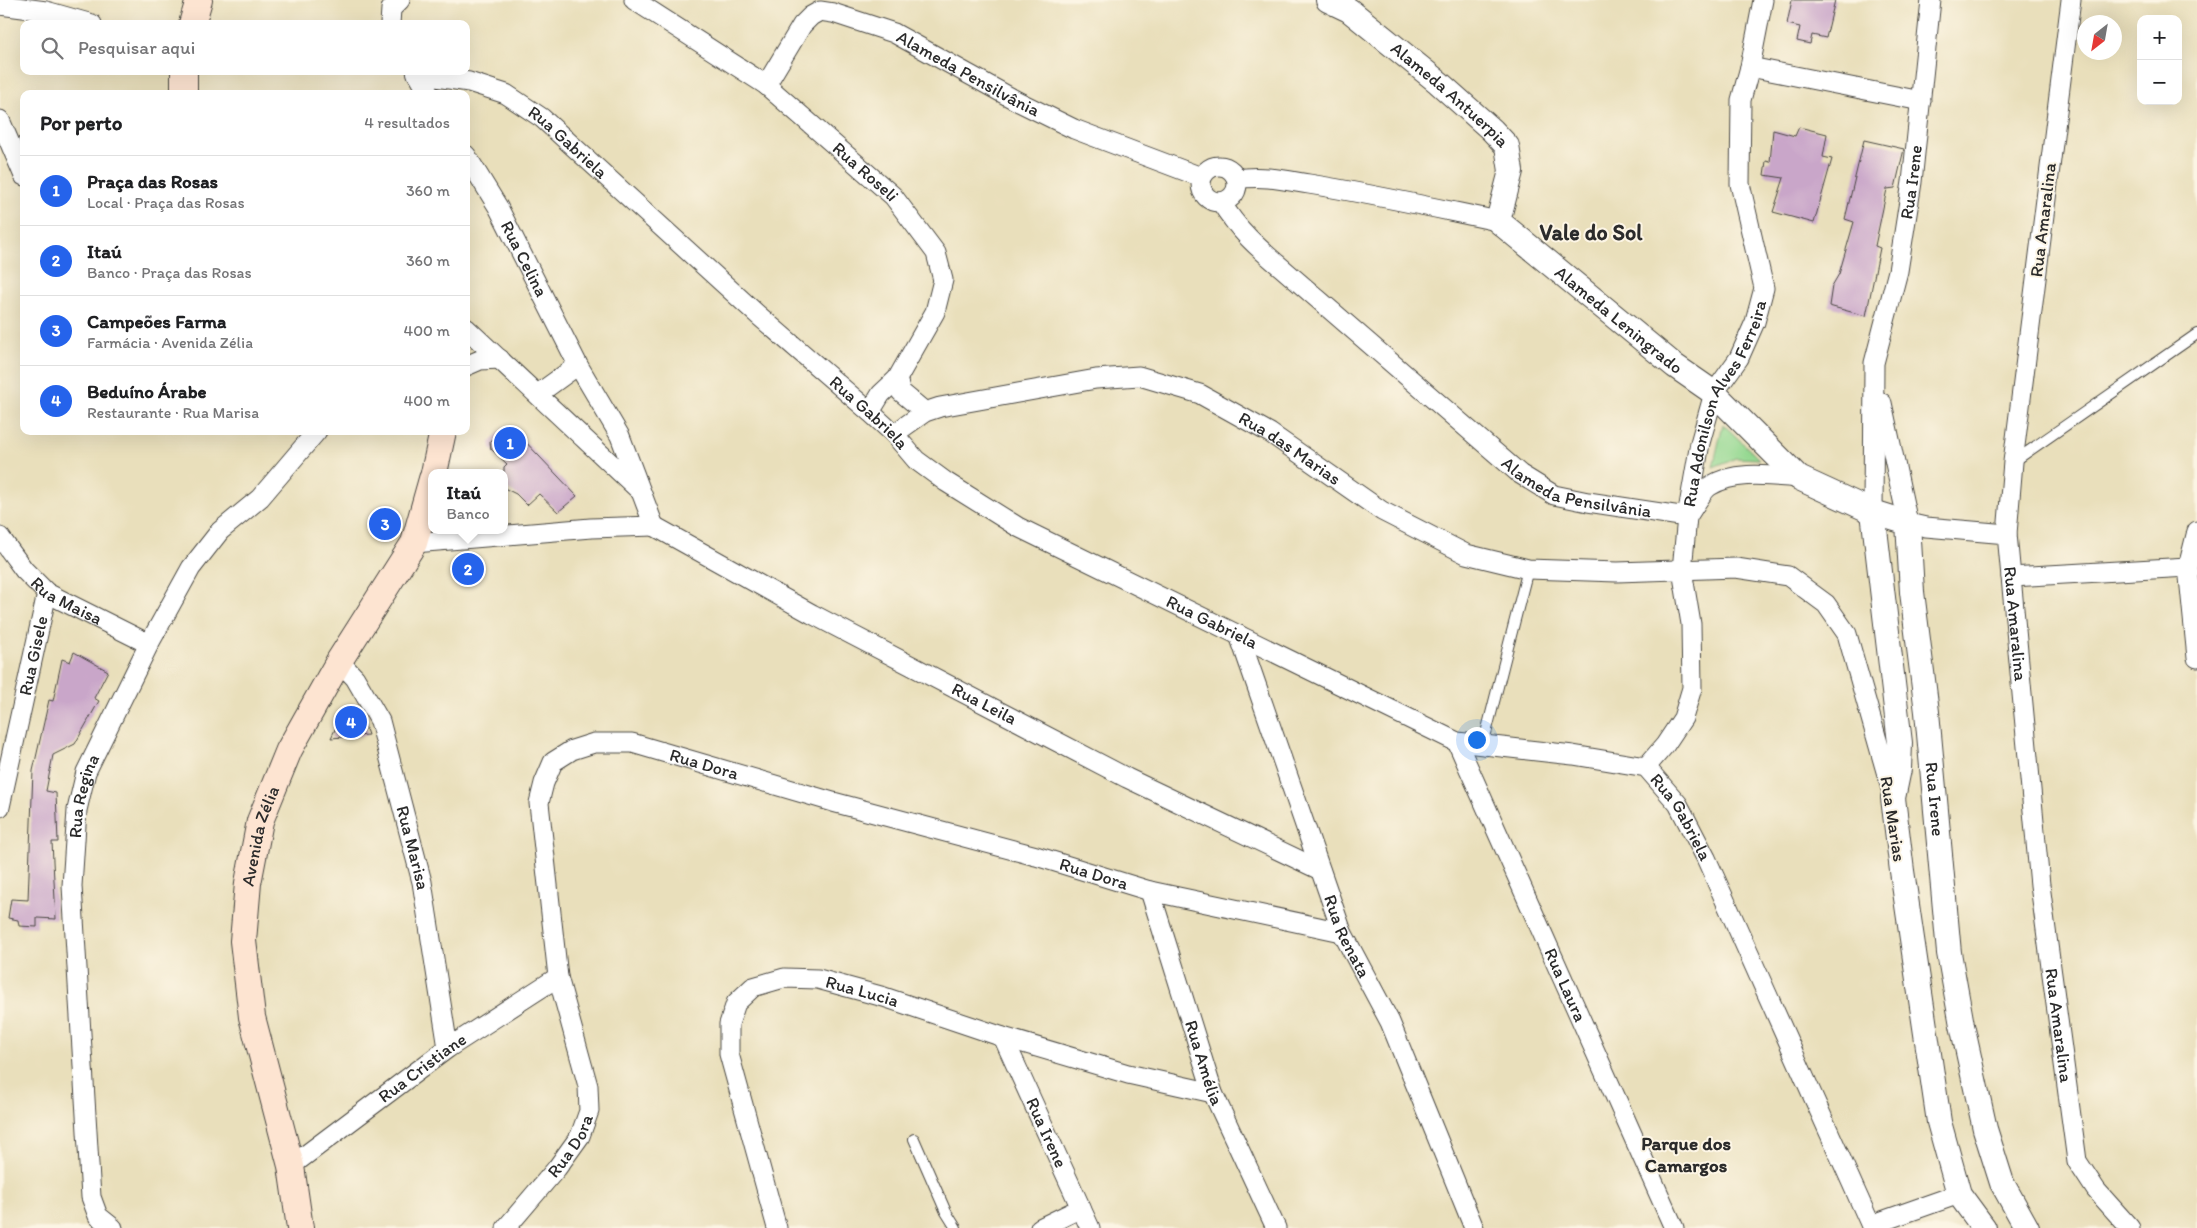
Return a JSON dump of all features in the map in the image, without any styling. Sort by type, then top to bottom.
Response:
[{"type":"main road","points":[[193,20],[199,0]]},
{"type":"main road","points":[[184,75],[184,90]]},
{"type":"main road","points":[[435,469],[442,435]]},
{"type":"main road","name":"Avenida Zélia","points":[[300,1228],[291,1166],[252,1017],[242,941],[248,883],[260,821],[288,750],[339,661],[414,543],[428,494]]},
{"type":"street","points":[[390,20],[391,9],[400,0]]},
{"type":"street","name":"Rua Roseli","points":[[634,0],[766,85],[893,196],[936,253],[943,280],[935,312],[897,379],[881,394],[870,412]]},
{"type":"street","name":"Alameda Antuerpia","points":[[1328,0],[1351,5],[1492,130],[1507,146],[1511,171],[1498,221]]},
{"type":"street","name":"Rua Adonilson Alves Ferreira","points":[[1646,767],[1665,745],[1683,718],[1692,688],[1691,624],[1682,570],[1687,517],[1700,443],[1714,392],[1739,358],[1755,322],[1764,288],[1740,184],[1741,100],[1750,67],[1763,0]]},
{"type":"street","name":"Rua Irene","points":[[1893,798],[1899,769],[1900,742],[1874,512],[1874,363],[1898,271],[1912,182],[1931,0]]},
{"type":"street","name":"Rua Amaralina","points":[[2071,0],[2013,462],[2007,534],[2040,884],[2077,1161],[2096,1190],[2130,1228]]},
{"type":"street","points":[[0,5],[46,11],[78,20]]},
{"type":"street","name":"Alameda Pensilvânia","points":[[766,85],[802,26],[811,16],[820,11],[833,13],[894,33],[1016,101],[1074,128],[1202,177]]},
{"type":"street","points":[[1750,67],[1921,101]]},
{"type":"street","points":[[419,75],[427,90]]},
{"type":"street","name":"Rua Gabriela","points":[[433,75],[469,82],[506,94],[542,118],[758,315],[870,412],[894,434],[916,460],[938,477],[1018,527],[1457,742],[1572,755],[1646,767],[1678,804],[1706,858],[1871,1226]]},
{"type":"street","points":[[0,120],[20,167]]},
{"type":"street","name":"Rua Celina","points":[[470,162],[498,207],[578,365],[620,436],[654,526]]},
{"type":"street","points":[[1222,165],[1232,170],[1237,179],[1236,190],[1230,198],[1221,202],[1210,200],[1202,193],[1200,183],[1203,173],[1212,166],[1222,165]]},
{"type":"street","name":"Alameda Leningrado","points":[[1237,179],[1254,176],[1276,178],[1345,189],[1498,221],[1675,366],[1714,392],[1799,478]]},
{"type":"street","name":"Alameda Pensilvânia","points":[[1221,202],[1233,222],[1250,241],[1520,474],[1554,495],[1687,517]]},
{"type":"street","points":[[470,332],[640,491]]},
{"type":"street","points":[[470,364],[480,360],[500,358]]},
{"type":"street","name":"Rua Irene","points":[[1874,363],[1908,523],[1912,592],[1927,712],[1946,924],[1962,1025],[1985,1129],[2002,1183],[2027,1228]]},
{"type":"street","points":[[538,394],[578,365]]},
{"type":"street","name":"Rua das Marias","points":[[894,434],[925,412],[940,408],[1096,379],[1139,376],[1200,394],[1270,433],[1382,510],[1466,554],[1528,569],[1617,572],[1682,570]]},
{"type":"street","points":[[897,379],[902,392],[925,412]]},
{"type":"street","name":"Rua Regina","points":[[110,1227],[98,1216],[91,1197],[72,886],[77,810],[86,772],[149,644],[192,568],[220,531],[260,498],[314,435]]},
{"type":"street","points":[[1687,517],[1709,486],[1734,477],[1758,475],[1799,478],[1874,512],[1908,523],[1926,527],[2007,534]]},
{"type":"street","points":[[414,543],[591,528],[654,526]]},
{"type":"street","name":"Rua Leila","points":[[654,526],[812,614],[1118,774],[1320,870]]},
{"type":"street","points":[[2197,531],[2188,567],[2197,658]]},
{"type":"street","name":"Rua Maisa","points":[[0,537],[24,570],[47,593],[149,644]]},
{"type":"street","points":[[2010,577],[2188,567]]},
{"type":"street","name":"Rua Marias","points":[[1682,570],[1736,568],[1788,576],[1826,604],[1847,634],[1893,798],[1939,1122],[1958,1194]]},
{"type":"street","name":"Rua Gisele","points":[[0,807],[47,593]]},
{"type":"street","name":"Rua Renata","points":[[1239,635],[1342,932],[1390,1022],[1474,1228]]},
{"type":"street","name":"Rua Marisa","points":[[339,661],[355,678],[368,698],[382,730],[422,882],[448,1048]]},
{"type":"street","name":"Rua Laura","points":[[1457,742],[1674,1228]]},
{"type":"street","name":"Rua Dora","points":[[506,1228],[557,1168],[580,1136],[589,1111],[588,1086],[558,977],[539,803],[544,783],[553,762],[572,750],[594,743],[632,743],[834,802],[1036,856],[1150,891],[1342,932]]},
{"type":"street","points":[[1902,871],[1940,866]]},
{"type":"street","name":"Rua Amélia","points":[[1150,891],[1214,1093],[1276,1228]]},
{"type":"street","points":[[1912,933],[1946,924]]},
{"type":"street","name":"Rua Cristiane","points":[[291,1166],[448,1048],[558,977]]},
{"type":"street","name":"Rua Lucia","points":[[778,1228],[730,1054],[729,1024],[736,1003],[753,987],[784,978],[818,978],[884,997],[1003,1037],[1128,1074],[1214,1093]]},
{"type":"street","name":"Rua Irene","points":[[1003,1037],[1090,1228]]},
{"type":"street","points":[[1871,1226],[1958,1194],[1984,1228]]},
{"type":"street","points":[[1040,1228],[1081,1208]]},
{"type":"lane","points":[[2013,462],[2197,334]]},
{"type":"lane","points":[[1483,745],[1528,569]]},
{"type":"lane","points":[[914,1140],[946,1212],[956,1228]]},
{"type":"green space","points":[[1723,424],[1759,459],[1736,458],[1713,467]]},
{"type":"building","points":[[1792,0],[1835,0],[1826,38],[1812,35],[1810,44],[1797,41],[1800,27],[1787,24]]},
{"type":"building","points":[[1799,127],[1827,134],[1823,157],[1832,159],[1814,223],[1773,212],[1784,178],[1764,175],[1766,161],[1770,162],[1773,130],[1795,136]]},
{"type":"building","points":[[1864,140],[1904,149],[1895,188],[1887,189],[1875,246],[1880,248],[1866,316],[1829,306],[1832,286],[1839,274],[1854,222],[1845,219]]},
{"type":"building","points":[[504,427],[517,439],[520,436],[577,496],[558,512],[539,494],[527,505],[516,494],[508,490],[508,469],[504,469],[507,464],[491,449],[490,442]]},
{"type":"building","points":[[74,652],[108,671],[94,698],[99,701],[75,744],[53,755],[46,791],[56,793],[58,842],[52,842],[56,919],[37,918],[37,927],[19,926],[18,920],[8,918],[11,899],[28,900],[33,771],[49,700],[53,701],[62,659],[70,662]]},
{"type":"building","points":[[345,708],[359,708],[368,735],[331,738]]},
{"type":"place","name":"Praça das Rosas","points":[[510,443]]},
{"type":"place","name":"Campeões Farma","points":[[385,524]]},
{"type":"place","name":"Itaú","points":[[468,569]]},
{"type":"place","name":"Beduíno Árabe","points":[[351,722]]},
{"type":"district","name":"Vale do Sol","points":[[1591,232]]},
{"type":"district","name":"Parque dos Camargos","points":[[1686,1154]]}]
